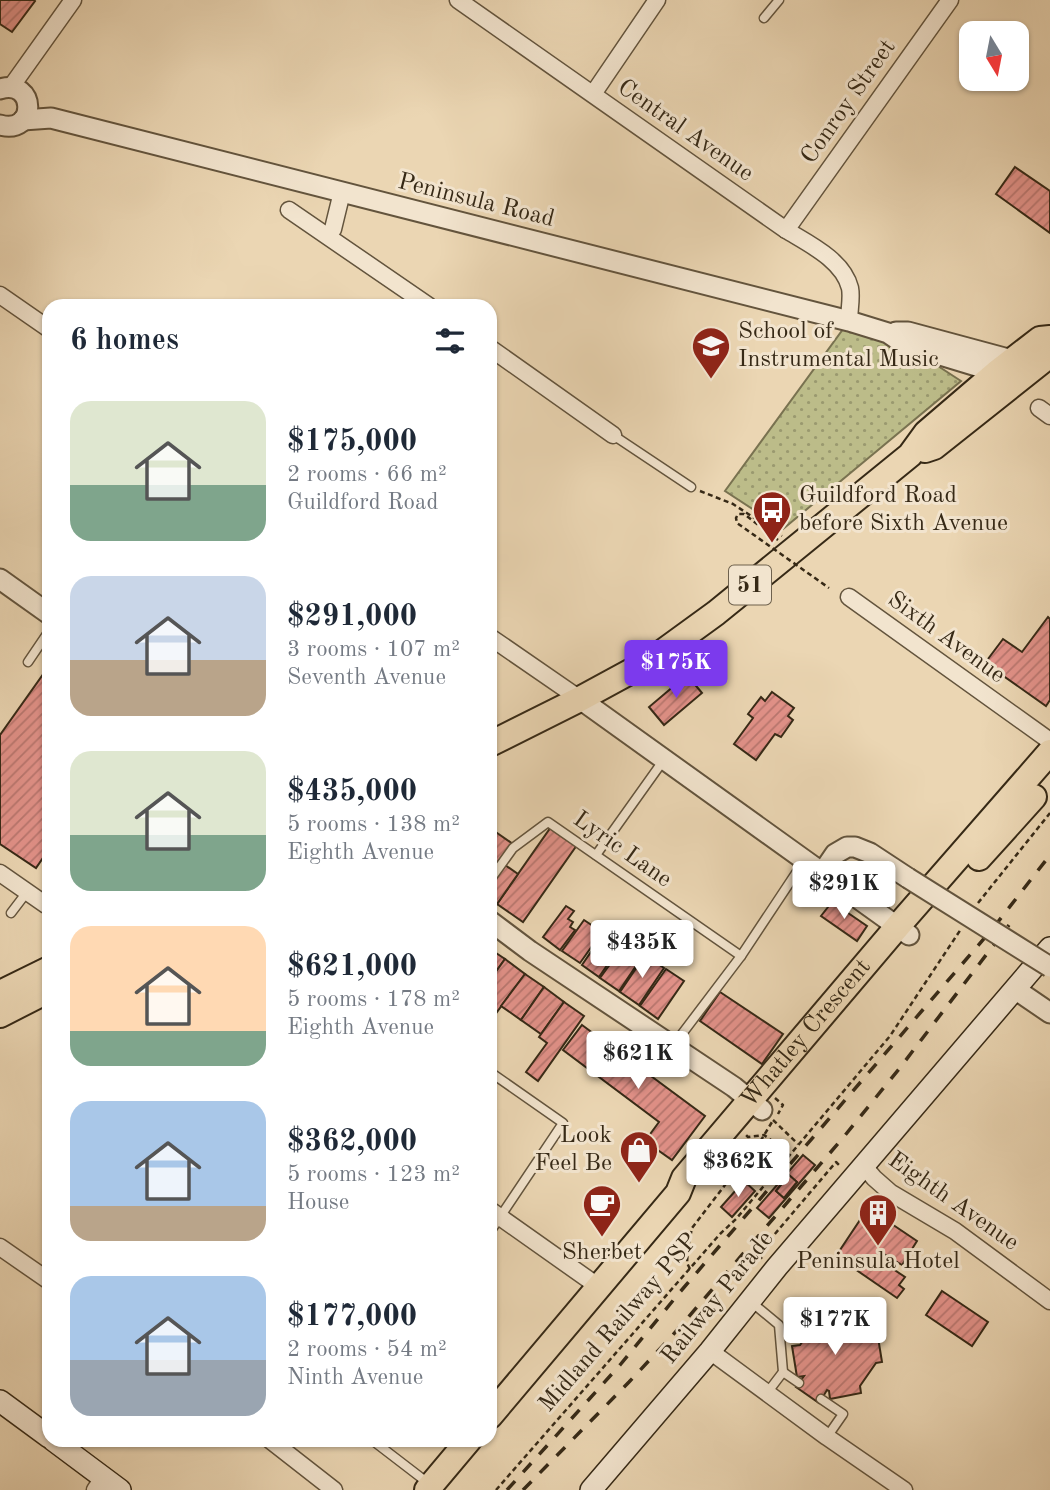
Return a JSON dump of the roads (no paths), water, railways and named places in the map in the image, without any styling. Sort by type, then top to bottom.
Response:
[{"type":"main road","name":"51","points":[[910,455],[934,447],[1022,365],[1040,340],[1050,338]]},
{"type":"main road","name":"51","points":[[497,740],[650,661],[716,613],[910,455],[926,433],[1022,365]]},
{"type":"main road","name":"Whatley Crescent","points":[[497,1408],[678,1193],[684,1178],[753,1119],[1050,752]]},
{"type":"main road","name":"Whatley Crescent","points":[[903,931],[1003,832],[1050,778]]},
{"type":"main road","name":"Railway Parade","points":[[591,1490],[710,1351],[776,1267],[1050,948]]},
{"type":"main road","points":[[0,993],[42,972]]},
{"type":"main road","points":[[0,1015],[42,994]]},
{"type":"main road","points":[[0,1401],[42,1432]]},
{"type":"main road","points":[[60,1447],[106,1486]]},
{"type":"main road","points":[[429,1488],[463,1447]]},
{"type":"street","points":[[12,110],[25,68],[73,0]]},
{"type":"street","name":"Central Avenue","points":[[458,0],[825,255],[840,269],[850,289],[849,321]]},
{"type":"street","points":[[593,94],[657,0]]},
{"type":"street","name":"Conroy Street","points":[[786,230],[950,0]]},
{"type":"street","name":"Peninsula Road","points":[[12,110],[849,321],[888,333],[904,344],[1022,365]]},
{"type":"street","points":[[328,236],[333,229],[342,192]]},
{"type":"street","points":[[289,210],[419,299]]},
{"type":"street","points":[[0,295],[42,324]]},
{"type":"street","points":[[497,353],[613,435]]},
{"type":"street","points":[[0,579],[42,609]]},
{"type":"street","points":[[0,593],[42,624]]},
{"type":"street","name":"Sixth Avenue","points":[[849,597],[1050,741]]},
{"type":"street","points":[[497,642],[903,931]]},
{"type":"street","points":[[822,873],[835,855],[847,847],[855,847],[880,859],[1050,967]]},
{"type":"street","points":[[0,873],[42,903]]},
{"type":"street","points":[[497,926],[669,1050],[753,1119]]},
{"type":"street","points":[[497,939],[669,1050]]},
{"type":"street","points":[[1014,989],[1050,1013]]},
{"type":"street","name":"Eighth Avenue","points":[[863,1166],[891,1193],[954,1231],[1050,1301]]},
{"type":"street","points":[[497,1215],[599,1287]]},
{"type":"street","points":[[0,1247],[42,1276]]},
{"type":"street","points":[[710,1351],[827,1437],[905,1490]]},
{"type":"street","points":[[279,1447],[334,1490]]},
{"type":"lane","points":[[764,18],[779,0]]},
{"type":"lane","points":[[613,435],[691,487]]},
{"type":"lane","points":[[28,662],[42,640]]},
{"type":"lane","points":[[596,855],[664,759]]},
{"type":"lane","name":"Lyric Lane","points":[[497,870],[513,848],[548,822],[741,957]]},
{"type":"lane","points":[[669,1050],[741,957],[804,861]]},
{"type":"lane","points":[[10,913],[27,892]]},
{"type":"lane","points":[[497,1077],[563,1123],[497,1211]]},
{"type":"lane","points":[[751,1301],[779,1325],[783,1372],[767,1394]]},
{"type":"lane","points":[[783,1372],[799,1383]]},
{"type":"lane","points":[[821,1399],[843,1414],[827,1437]]},
{"type":"lane","points":[[380,1447],[429,1488]]},
{"type":"railway","points":[[507,1490],[620,1365],[994,927],[1050,855]]},
{"type":"railway","points":[[523,1490],[672,1336],[842,1139],[1009,925]]},
{"type":"place","name":"School of Instrumental Music","points":[[711,380]]},
{"type":"place","name":"Guildford Road before Sixth Avenue","points":[[772,544]]},
{"type":"place","name":"Look Feel Be","points":[[639,1184]]},
{"type":"place","name":"Sherbet","points":[[602,1238]]},
{"type":"place","name":"Peninsula Hotel","points":[[878,1247]]}]
